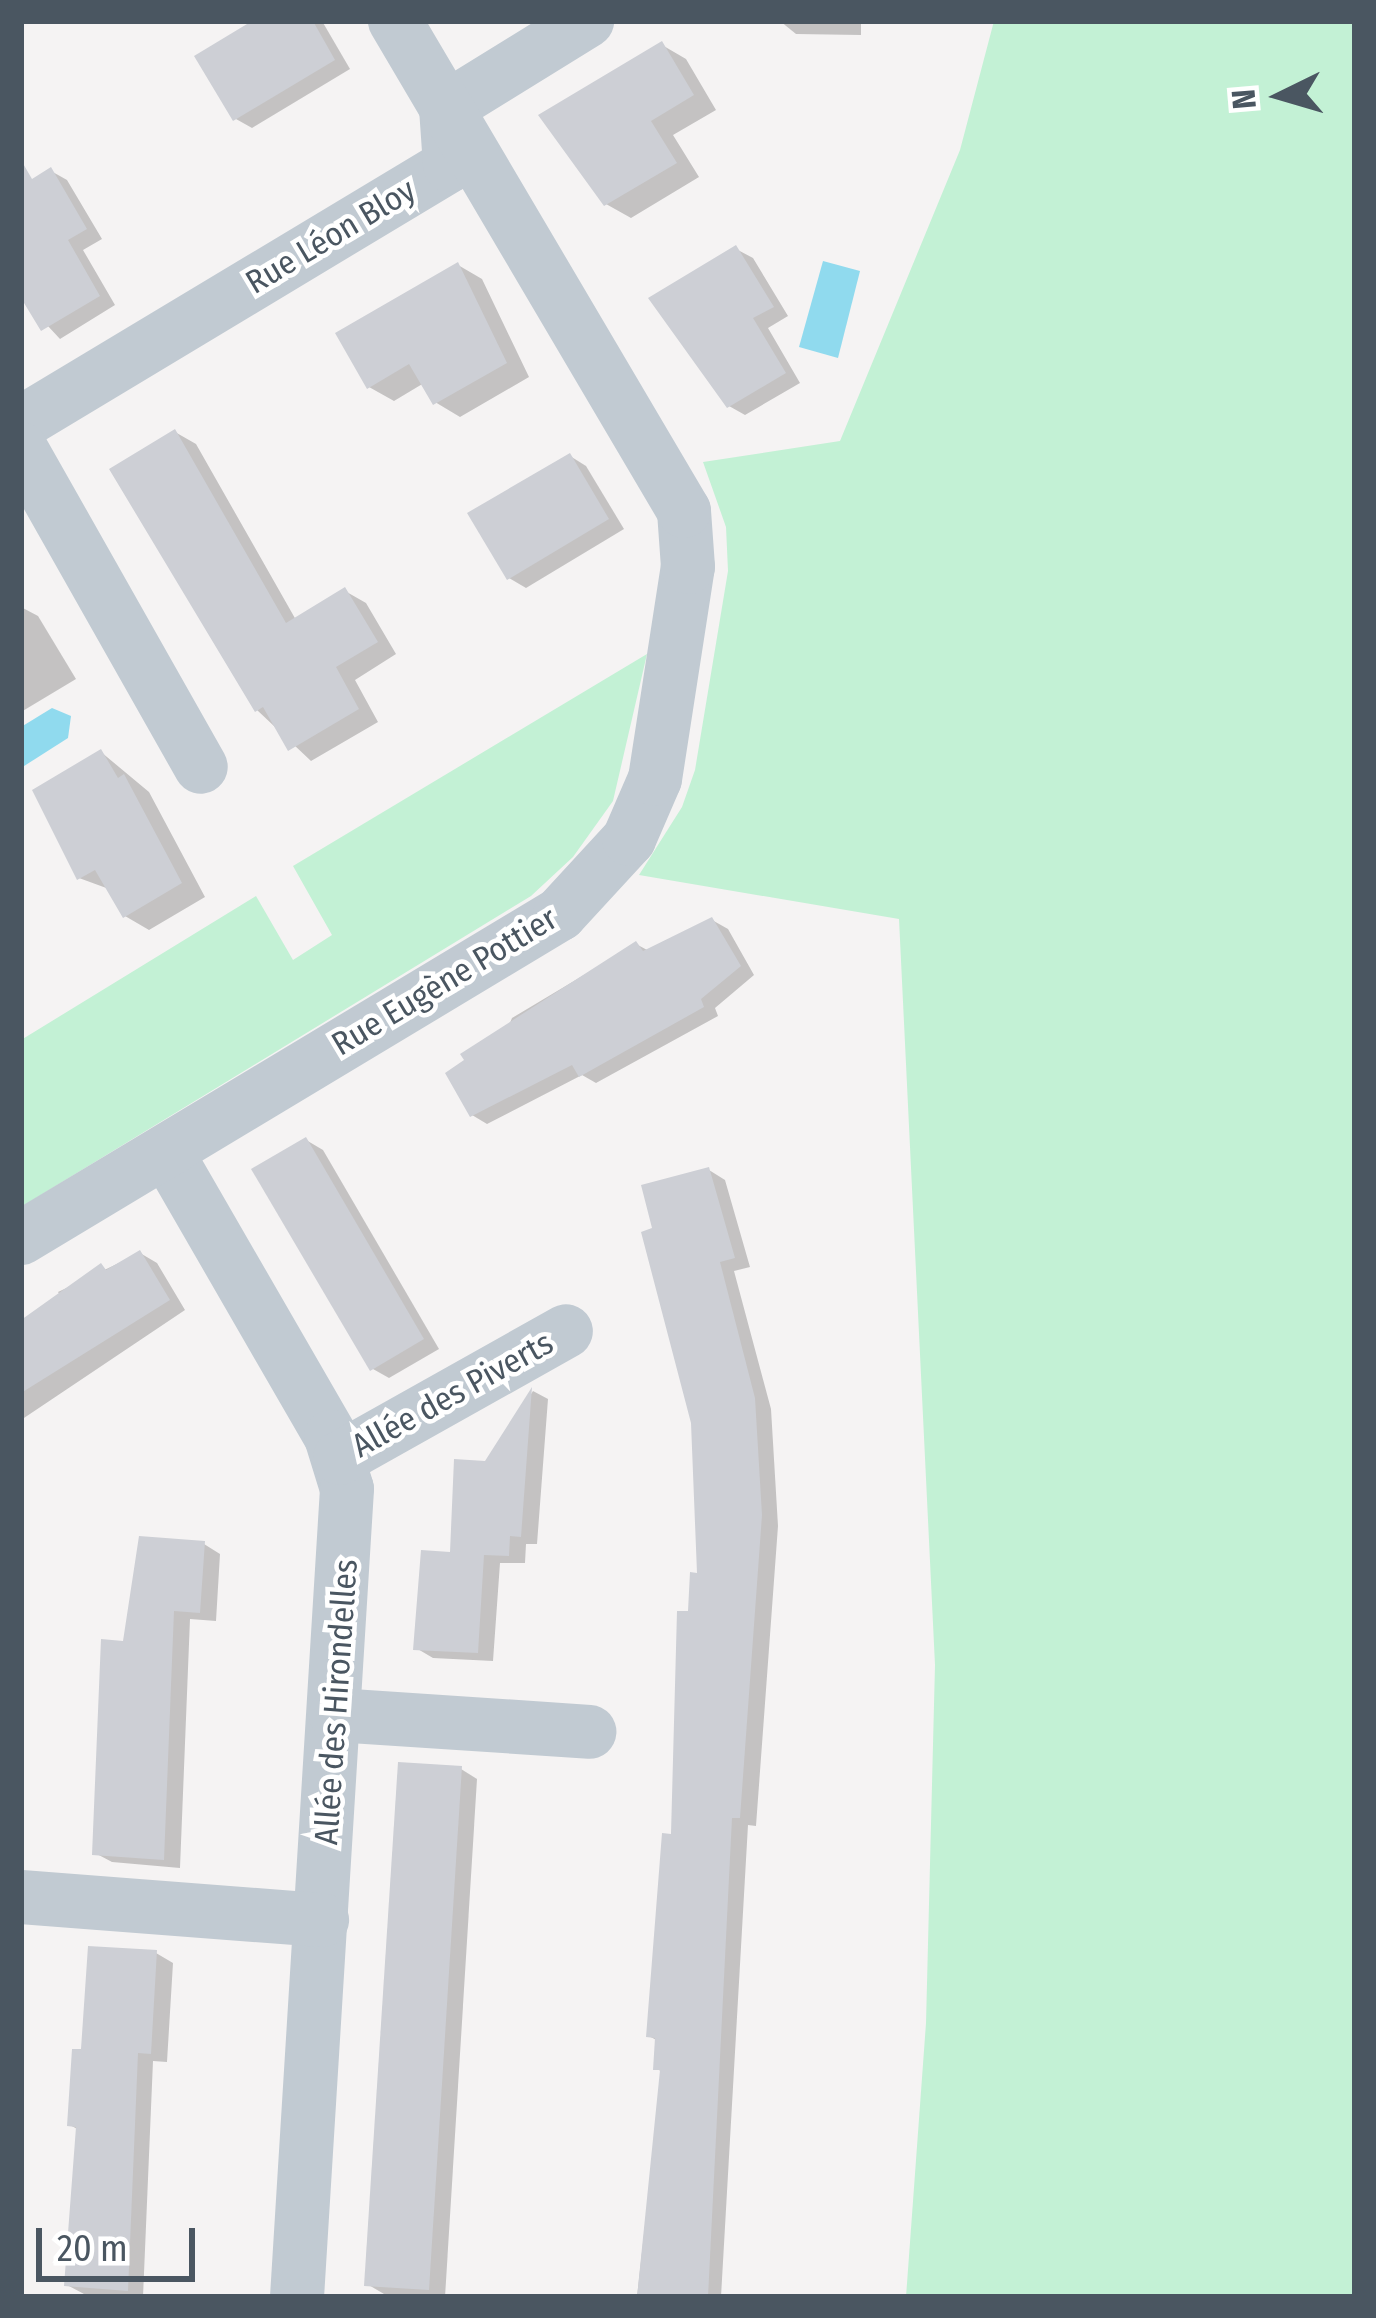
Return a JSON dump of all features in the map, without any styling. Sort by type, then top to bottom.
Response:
[{"type":"street","name":"Rue Eugène Pottier","points":[[21,1238],[560,914],[622,849],[655,779],[688,567],[684,511],[394,21]]},
{"type":"street","points":[[446,107],[587,21]]},
{"type":"street","name":"Rue Léon Bloy","points":[[21,423],[450,165],[446,107]]},
{"type":"street","points":[[21,449],[201,767]]},
{"type":"street","name":"Allée des Hirondelles","points":[[167,1153],[340,1458],[349,1539],[297,2297]]},
{"type":"street","name":"Allée des Piverts","points":[[340,1458],[566,1331]]},
{"type":"street","points":[[336,1714],[589,1732]]},
{"type":"street","points":[[21,1897],[322,1920]]},
{"type":"green space","points":[[994,21],[1355,21],[1355,2297],[906,2297],[926,2023],[935,1665],[899,919],[639,875],[682,807],[695,770],[728,571],[726,527],[703,462],[840,441],[960,150]]},
{"type":"green space","points":[[647,654],[613,801],[573,857],[531,896],[21,1207],[21,1040],[256,896],[293,960],[332,935],[293,866]]},
{"type":"water","points":[[823,261],[860,271],[838,358],[799,347]]},
{"type":"water","points":[[52,708],[71,716],[68,738],[21,768],[21,727]]},
{"type":"building","points":[[252,21],[313,21],[335,60],[233,121],[194,56]]},
{"type":"building","points":[[662,41],[694,95],[651,121],[677,163],[604,206],[538,115]]},
{"type":"building","points":[[21,160],[32,179],[51,167],[87,229],[68,240],[100,296],[41,331],[21,298]]},
{"type":"building","points":[[736,245],[774,307],[753,318],[786,373],[727,408],[648,298]]},
{"type":"building","points":[[458,262],[507,363],[433,405],[409,364],[367,389],[335,333]]},
{"type":"building","points":[[175,429],[286,623],[345,587],[378,642],[336,667],[359,709],[288,751],[263,707],[255,712],[109,469]]},
{"type":"building","points":[[570,453],[609,519],[507,580],[467,513]]},
{"type":"building","points":[[101,749],[118,778],[124,774],[182,883],[123,918],[95,870],[77,880],[32,790]]},
{"type":"building","points":[[712,917],[741,966],[701,999],[704,1007],[579,1077],[572,1065],[470,1117],[445,1073],[464,1060],[460,1054],[636,941],[643,951]]},
{"type":"building","points":[[306,1137],[424,1339],[370,1371],[251,1169]]},
{"type":"building","points":[[709,1167],[735,1258],[720,1262],[755,1398],[762,1515],[740,1818],[732,1818],[708,2297],[637,2297],[660,2070],[653,2070],[655,2038],[646,2037],[662,1833],[671,1834],[677,1611],[688,1611],[690,1572],[697,1573],[691,1423],[641,1232],[652,1228],[641,1185]]},
{"type":"building","points":[[140,1250],[170,1300],[21,1393],[21,1320],[101,1263],[106,1270]]},
{"type":"building","points":[[532,1387],[521,1537],[510,1536],[509,1556],[484,1555],[478,1653],[413,1650],[421,1550],[450,1552],[454,1459],[485,1461]]},
{"type":"building","points":[[139,1536],[205,1541],[200,1613],[174,1611],[164,1860],[92,1855],[101,1639],[123,1641]]},
{"type":"building","points":[[398,1762],[462,1766],[429,2290],[364,2286]]},
{"type":"building","points":[[88,1946],[157,1950],[151,2054],[138,2053],[128,2291],[64,2286],[76,2127],[67,2126],[72,2049],[81,2049]]}]
